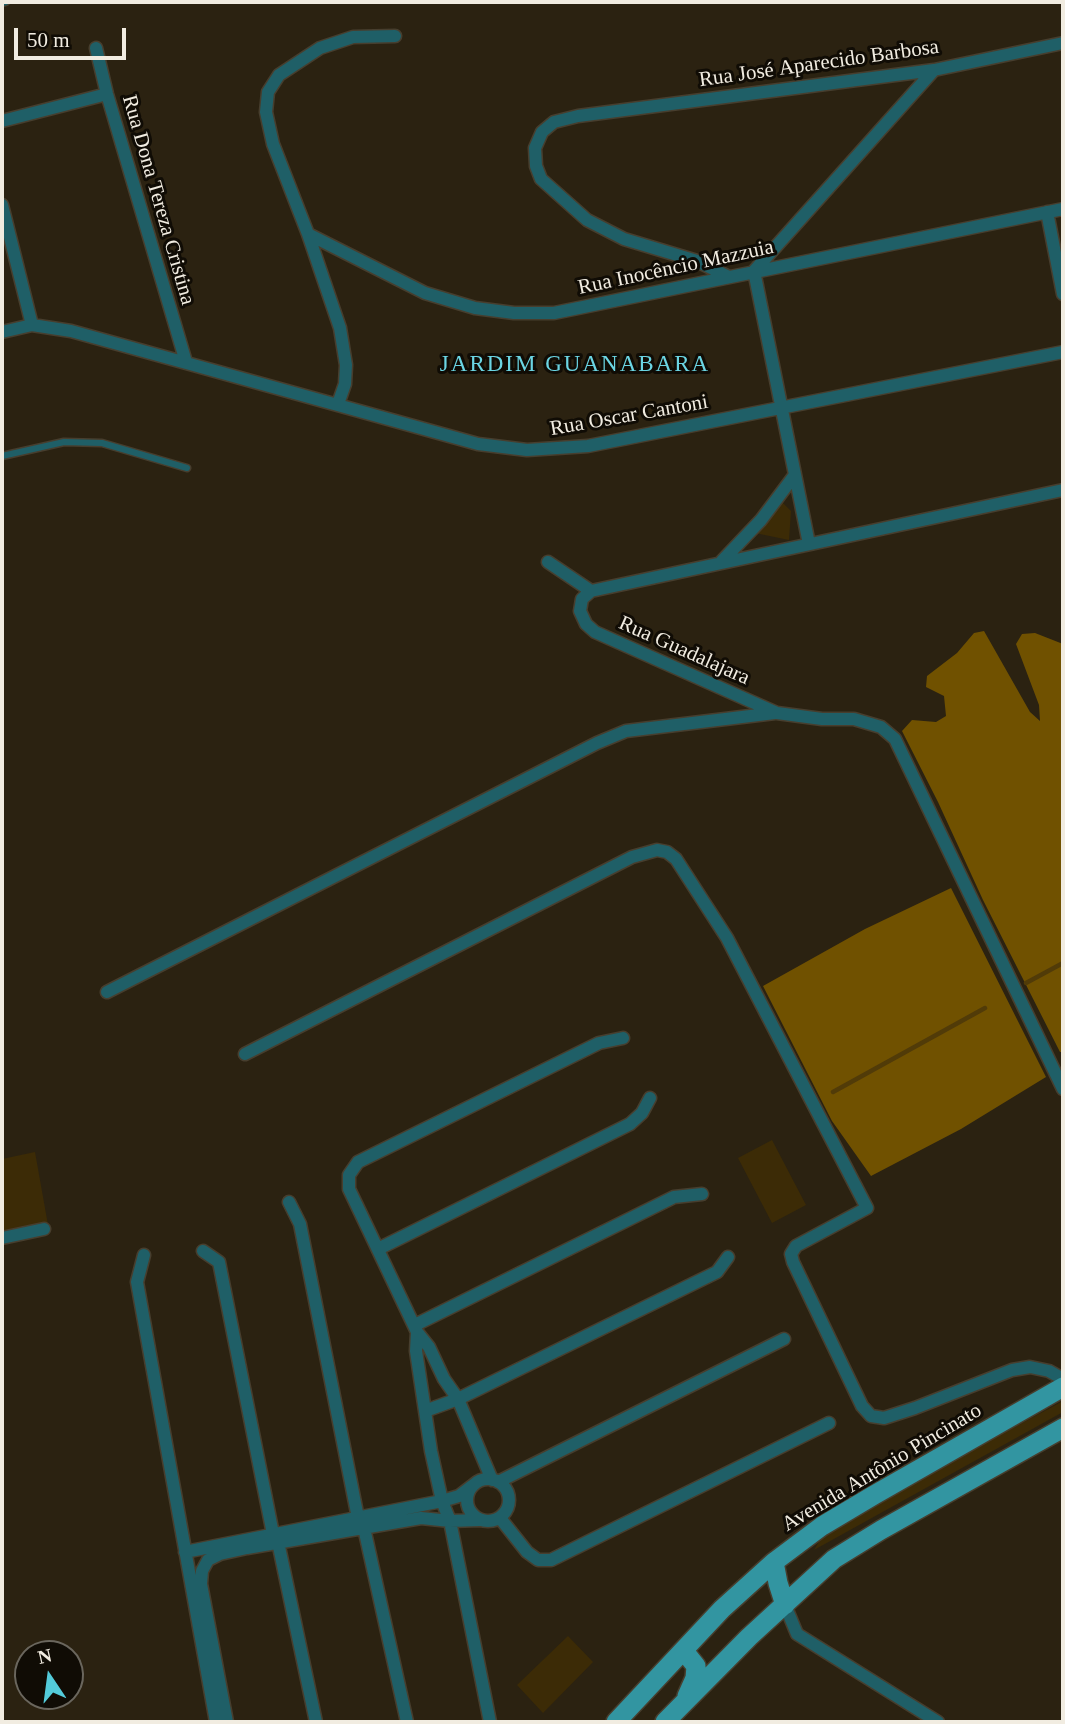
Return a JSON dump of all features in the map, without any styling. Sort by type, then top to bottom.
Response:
[{"type":"main road","name":"Avenida Antônio Pincinato","points":[[616,1722],[722,1609],[774,1562],[822,1526],[1063,1387]]},
{"type":"main road","points":[[665,1722],[749,1637],[834,1559],[1063,1427]]},
{"type":"main road","points":[[774,1562],[785,1605]]},
{"type":"main road","points":[[684,1651],[696,1666],[695,1678],[684,1703]]},
{"type":"street","points":[[338,404],[345,384],[346,365],[340,328],[309,234],[273,144],[266,112],[268,92],[279,75],[320,48],[353,37],[396,36]]},
{"type":"street","name":"Rua José Aparecido Barbosa","points":[[729,277],[697,261],[624,239],[587,220],[541,179],[536,166],[535,148],[542,132],[554,122],[578,116],[934,70],[1063,43]]},
{"type":"street","name":"Rua Dona Tereza Cristina","points":[[96,48],[107,94],[186,362]]},
{"type":"street","points":[[809,544],[754,271],[934,70]]},
{"type":"street","points":[[2,121],[107,94]]},
{"type":"street","points":[[2,205],[32,325]]},
{"type":"street","name":"Rua Inocêncio Mazzuia","points":[[309,234],[425,293],[475,308],[514,313],[554,313],[1063,209]]},
{"type":"street","points":[[1047,212],[1063,294]]},
{"type":"street","name":"Rua Oscar Cantoni","points":[[2,332],[32,325],[71,331],[478,444],[527,450],[588,446],[1063,352]]},
{"type":"street","points":[[722,562],[761,520],[794,477]]},
{"type":"street","name":"Rua Guadalajara","points":[[1063,490],[591,591],[582,599],[580,611],[586,624],[595,632],[777,713],[822,719],[854,719],[881,727],[895,739],[1063,1088]]},
{"type":"street","points":[[548,562],[591,591]]},
{"type":"street","points":[[107,992],[625,731],[777,713]]},
{"type":"street","points":[[245,1054],[632,857],[657,850],[667,852],[684,870],[727,938],[867,1208],[796,1246],[792,1254],[793,1262],[862,1406],[870,1416],[884,1418],[1012,1370],[1030,1367],[1049,1371],[1063,1379]]},
{"type":"street","points":[[185,1552],[361,1523],[421,1518],[494,1521],[505,1513],[509,1499],[504,1487],[495,1481],[458,1399],[443,1379],[429,1347],[416,1328],[349,1189],[349,1175],[358,1162],[599,1043],[623,1038]]},
{"type":"street","points":[[378,1249],[630,1124],[642,1112],[650,1098]]},
{"type":"street","points":[[416,1328],[674,1197],[702,1194]]},
{"type":"street","points":[[289,1202],[300,1224],[361,1523],[407,1722]]},
{"type":"street","points":[[2,1238],[44,1229]]},
{"type":"street","points":[[203,1251],[219,1262],[275,1538],[316,1722]]},
{"type":"street","points":[[144,1255],[137,1282],[216,1722]]},
{"type":"street","points":[[425,1411],[458,1399],[717,1272],[728,1257]]},
{"type":"street","points":[[416,1328],[416,1352],[425,1411],[490,1722]]},
{"type":"street","points":[[361,1523],[459,1496],[478,1482],[495,1481],[784,1339]]},
{"type":"street","points":[[500,1518],[527,1552],[538,1560],[551,1560],[829,1423]]},
{"type":"street","points":[[472,1486],[468,1492],[467,1505],[480,1520]]},
{"type":"street","points":[[227,1722],[201,1584],[202,1571],[208,1559],[275,1538]]},
{"type":"street","points":[[785,1605],[797,1634],[938,1722]]},
{"type":"lane","points":[[2,456],[64,442],[102,443],[187,468]]},
{"type":"shaded area","points":[[781,501],[791,511],[789,540],[755,533]]},
{"type":"shaded area","points":[[984,631],[1030,712],[1040,721],[1039,705],[1016,644],[1022,634],[1035,633],[1063,644],[1063,1052],[1060,1052],[983,900],[902,731],[912,720],[936,722],[946,716],[944,696],[926,687],[927,676],[957,653],[974,633]]},
{"type":"shaded area","points":[[951,888],[1046,1077],[961,1129],[871,1176],[832,1121],[763,986],[865,929]]},
{"type":"shaded area","points":[[772,1140],[806,1205],[772,1223],[738,1158]]},
{"type":"shaded area","points":[[35,1152],[48,1225],[2,1238],[2,1159]]},
{"type":"shaded area","points":[[1063,1401],[1063,1412],[814,1550],[827,1528]]},
{"type":"shaded area","points":[[568,1636],[593,1662],[543,1713],[517,1685]]},
{"type":"waterway","points":[[1026,983],[1063,963]]},
{"type":"waterway","points":[[833,1092],[985,1008]]},
{"type":"district","name":"JARDIM GUANABARA","points":[[575,365]]}]
